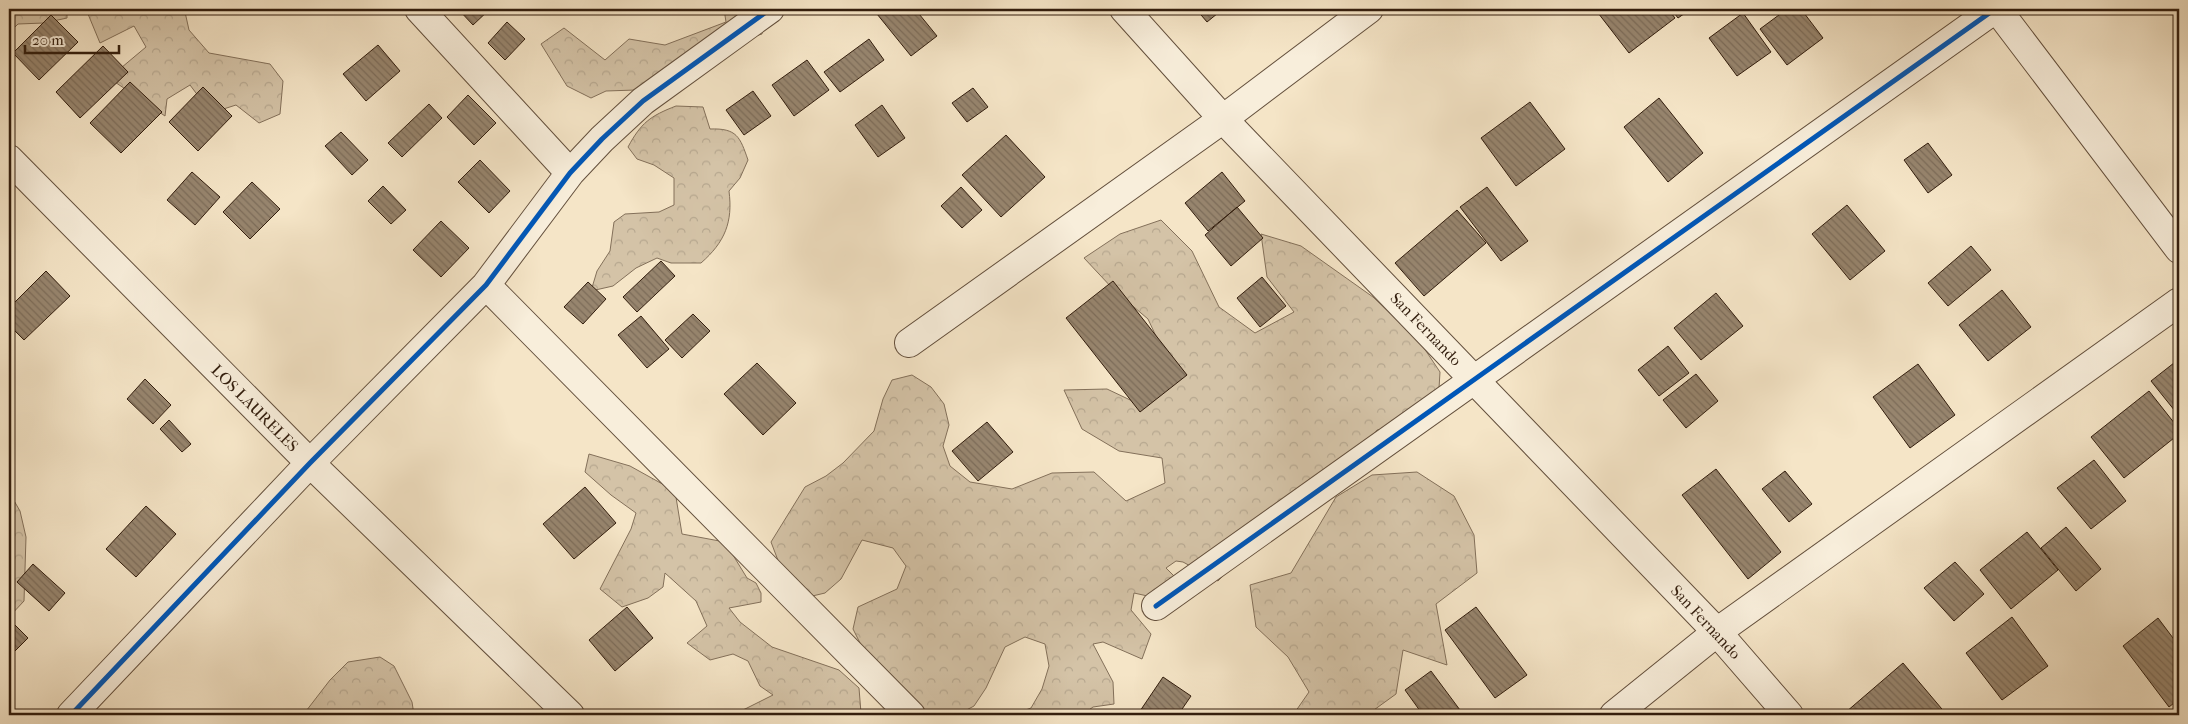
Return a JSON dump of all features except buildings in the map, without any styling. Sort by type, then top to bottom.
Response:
[{"type":"street","points":[[419,9],[570,173]]},
{"type":"street","points":[[71,715],[310,463],[486,285],[570,173],[643,101],[770,9]]},
{"type":"street","name":"San Fernando","points":[[1124,9],[1223,119],[1717,632],[1789,715]]},
{"type":"street","points":[[909,343],[1223,119],[1369,9]]},
{"type":"street","points":[[1156,606],[1996,9],[2179,250]]},
{"type":"street","name":"LOS LAURELES","points":[[9,159],[310,463],[570,715]]},
{"type":"street","points":[[486,285],[911,715]]},
{"type":"street","points":[[1614,715],[1717,632],[2179,302]]},
{"type":"green space","points":[[9,9],[67,9],[67,18],[44,23],[18,24],[9,33]]},
{"type":"green space","points":[[88,9],[188,9],[185,12],[189,30],[209,53],[270,64],[283,81],[280,114],[259,123],[236,105],[211,113],[190,85],[167,99],[165,116],[109,78],[146,47],[134,26],[100,43],[88,14]]},
{"type":"green space","points":[[724,9],[766,9],[762,34],[730,44],[636,90],[606,91],[591,98],[567,86],[541,44],[564,28],[605,60],[629,39],[665,45],[726,22]]},
{"type":"green space","points":[[676,106],[703,107],[710,129],[732,132],[740,140],[745,152],[748,160],[740,178],[729,191],[730,212],[726,231],[716,247],[701,263],[671,263],[657,258],[636,268],[613,286],[591,291],[597,271],[610,251],[614,222],[625,214],[659,212],[674,205],[674,178],[654,165],[637,159],[628,147],[637,132],[647,121],[659,113]]},
{"type":"green space","points":[[1161,220],[1192,251],[1219,307],[1255,333],[1294,312],[1267,277],[1261,234],[1301,246],[1373,297],[1420,342],[1440,372],[1438,405],[1390,428],[1377,430],[1355,459],[1335,461],[1218,581],[1183,562],[1176,561],[1166,568],[1175,577],[1152,597],[1134,593],[1131,610],[1151,634],[1142,659],[1103,642],[1093,644],[1113,682],[1114,704],[1093,707],[1082,715],[1012,715],[1031,708],[1042,689],[1049,666],[1045,644],[1025,637],[1005,647],[986,688],[974,706],[957,715],[944,715],[925,711],[906,698],[863,649],[853,629],[858,607],[897,589],[906,566],[893,548],[862,540],[841,579],[825,593],[804,598],[779,563],[771,542],[805,487],[826,476],[843,463],[874,431],[883,399],[892,380],[912,375],[931,387],[944,404],[949,425],[943,446],[950,466],[970,482],[1012,489],[1052,473],[1094,472],[1126,501],[1165,483],[1162,458],[1119,451],[1082,429],[1064,390],[1107,389],[1145,407],[1175,377],[1148,319],[1114,290],[1084,258],[1120,234]]},
{"type":"green space","points":[[589,454],[630,466],[675,491],[682,534],[725,542],[747,578],[756,583],[761,593],[761,602],[729,608],[740,622],[772,647],[839,670],[859,688],[861,713],[858,715],[738,715],[739,712],[773,695],[760,686],[748,661],[733,654],[710,660],[687,643],[707,626],[696,601],[665,573],[663,587],[648,598],[622,607],[600,589],[631,529],[636,513],[611,495],[585,472]]},
{"type":"green space","points":[[1417,472],[1454,496],[1474,535],[1477,573],[1436,604],[1447,665],[1403,650],[1396,694],[1367,715],[1293,715],[1309,692],[1288,657],[1256,627],[1250,585],[1291,573],[1336,497],[1372,475]]},
{"type":"green space","points":[[9,492],[20,511],[26,537],[24,601],[9,617]]},
{"type":"green space","points":[[380,657],[394,666],[412,702],[414,715],[303,715],[330,680],[348,662]]},
{"type":"cycle path","points":[[71,715],[310,463],[486,285],[570,173],[602,139],[643,101],[770,9]]},
{"type":"cycle path","points":[[1156,606],[1995,9]]}]
